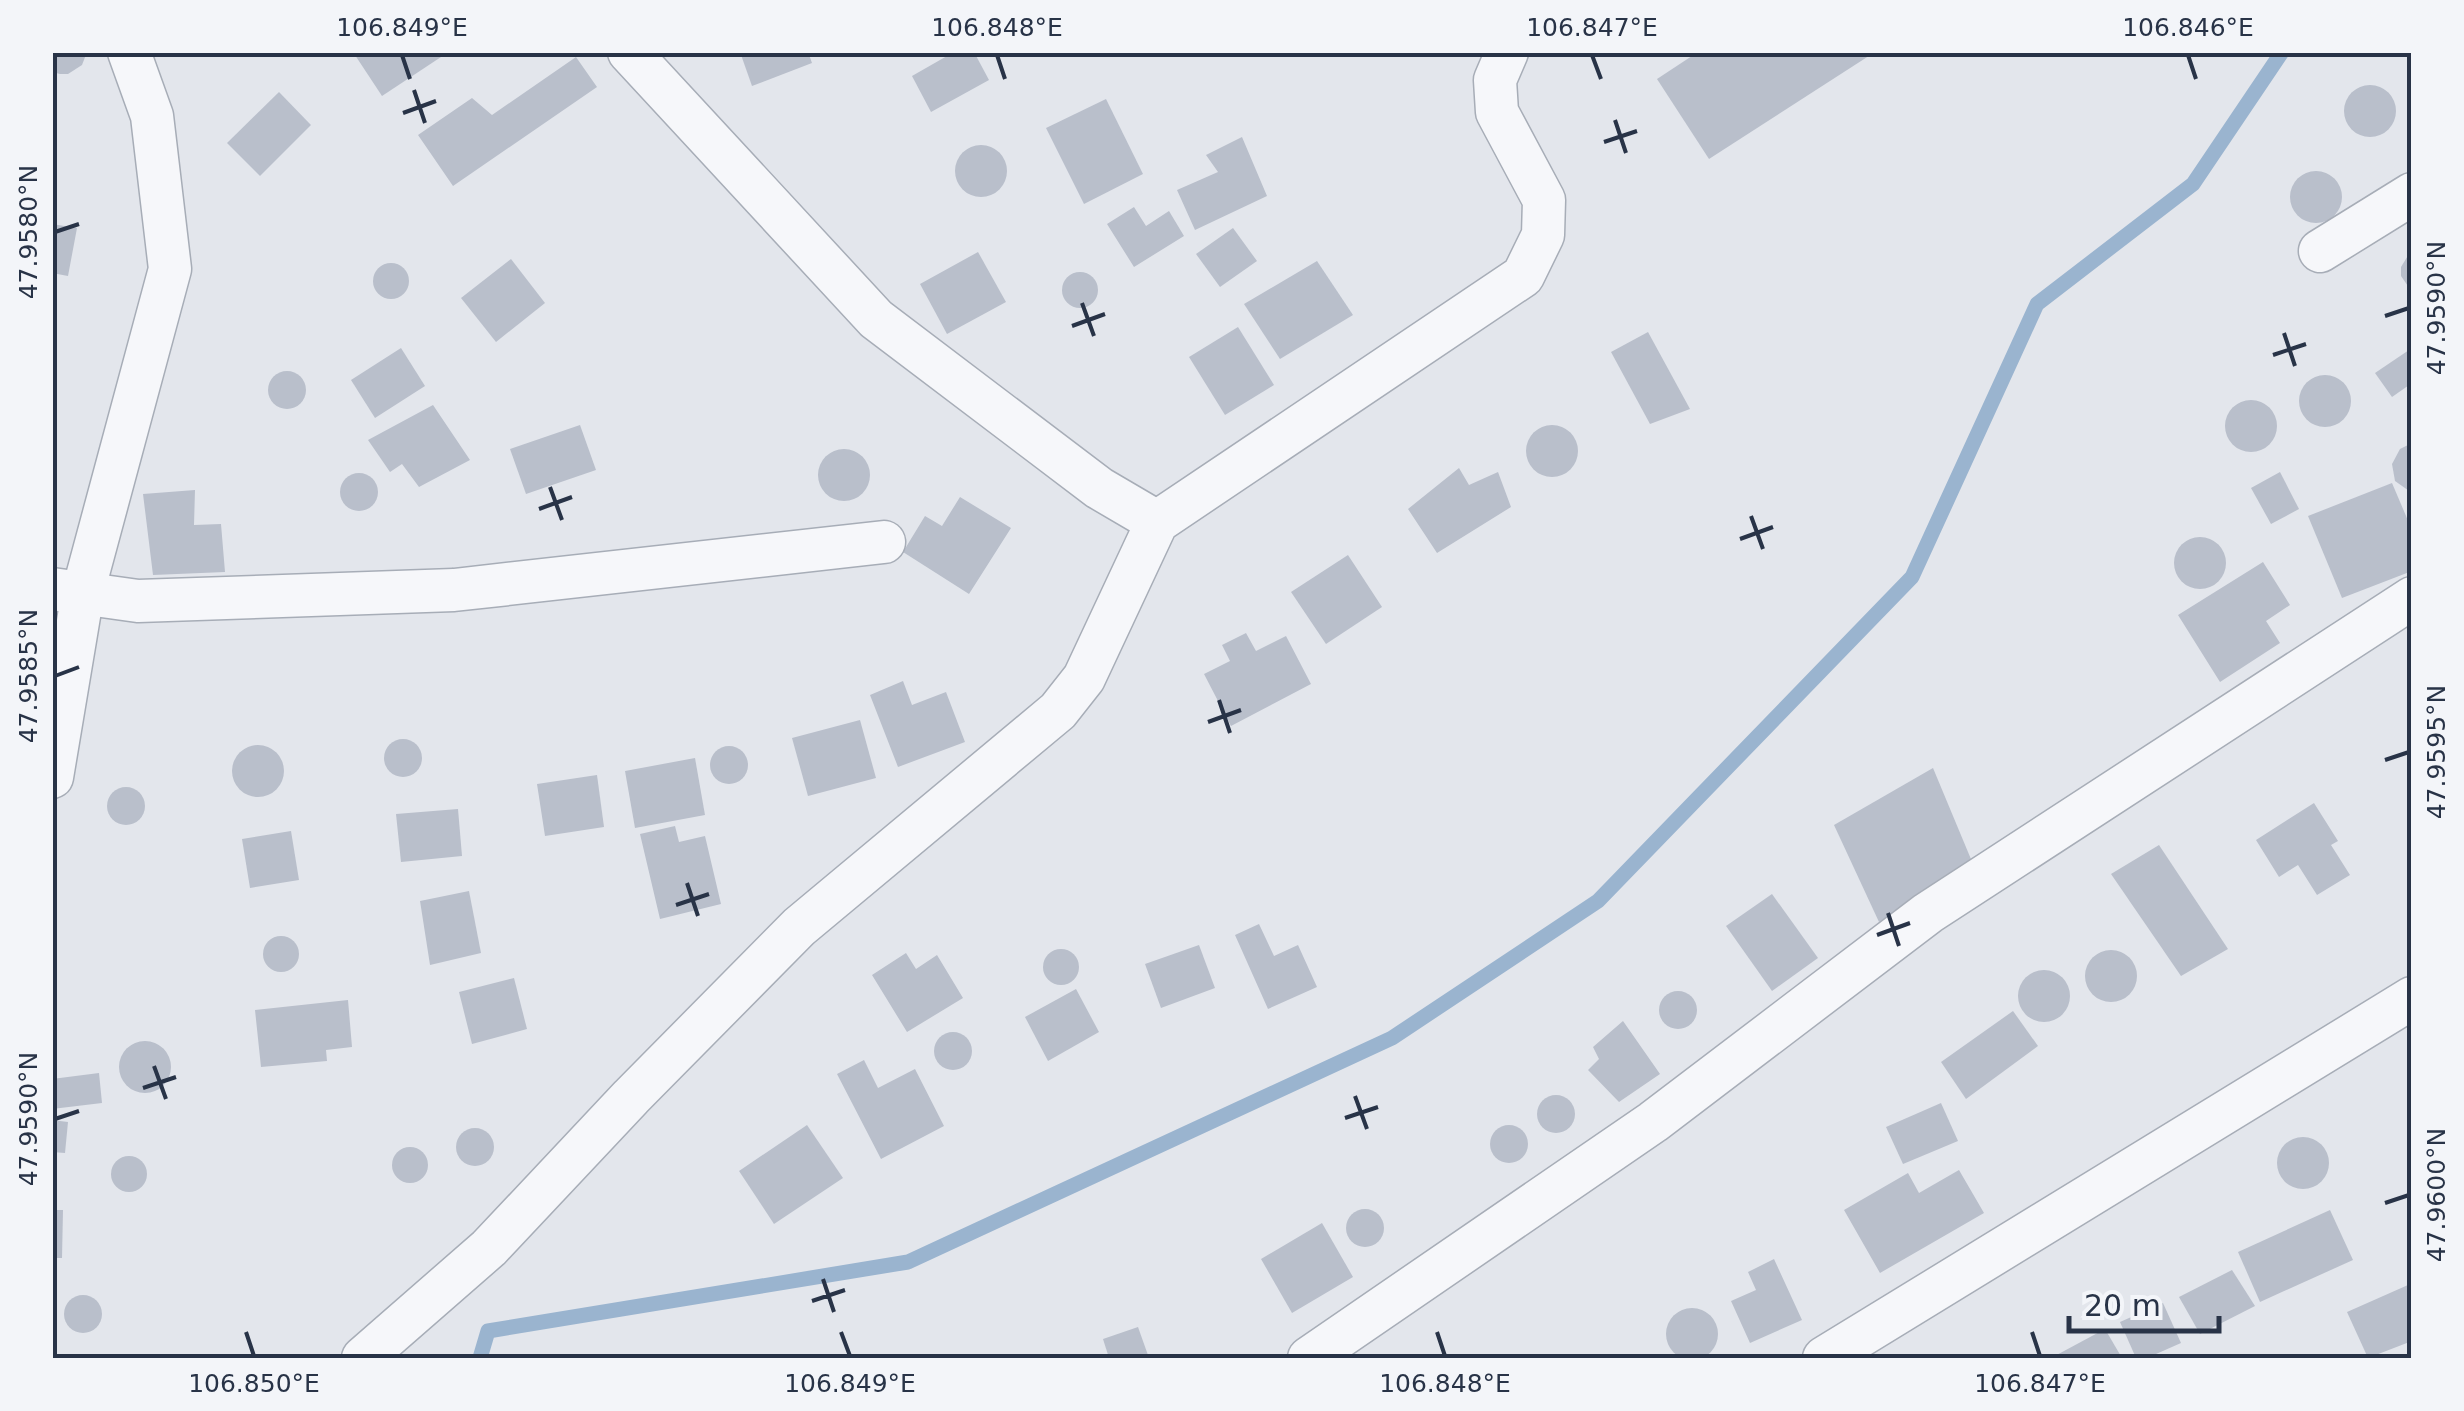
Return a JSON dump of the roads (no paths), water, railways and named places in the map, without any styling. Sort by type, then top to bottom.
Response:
[{"type":"street","points":[[52,777],[68,590],[170,269],[152,116],[128,52]]},
{"type":"street","points":[[629,52],[876,318],[1099,488],[1157,522]]},
{"type":"street","points":[[363,1358],[490,1248],[630,1097],[799,928],[1058,711],[1084,678],[1157,522],[1523,276],[1542,235],[1544,200],[1496,112],[1495,80],[1507,52]]},
{"type":"street","points":[[2320,251],[2412,194]]},
{"type":"street","points":[[68,590],[138,601],[454,590],[884,542]]},
{"type":"street","points":[[1309,1358],[1653,1122],[1928,913],[2412,598]]},
{"type":"street","points":[[1824,1358],[2412,998]]},
{"type":"waterway","points":[[480,1358],[488,1331],[908,1262],[1392,1038],[1598,901],[1912,577],[2037,304],[2193,184],[2282,52]]}]
